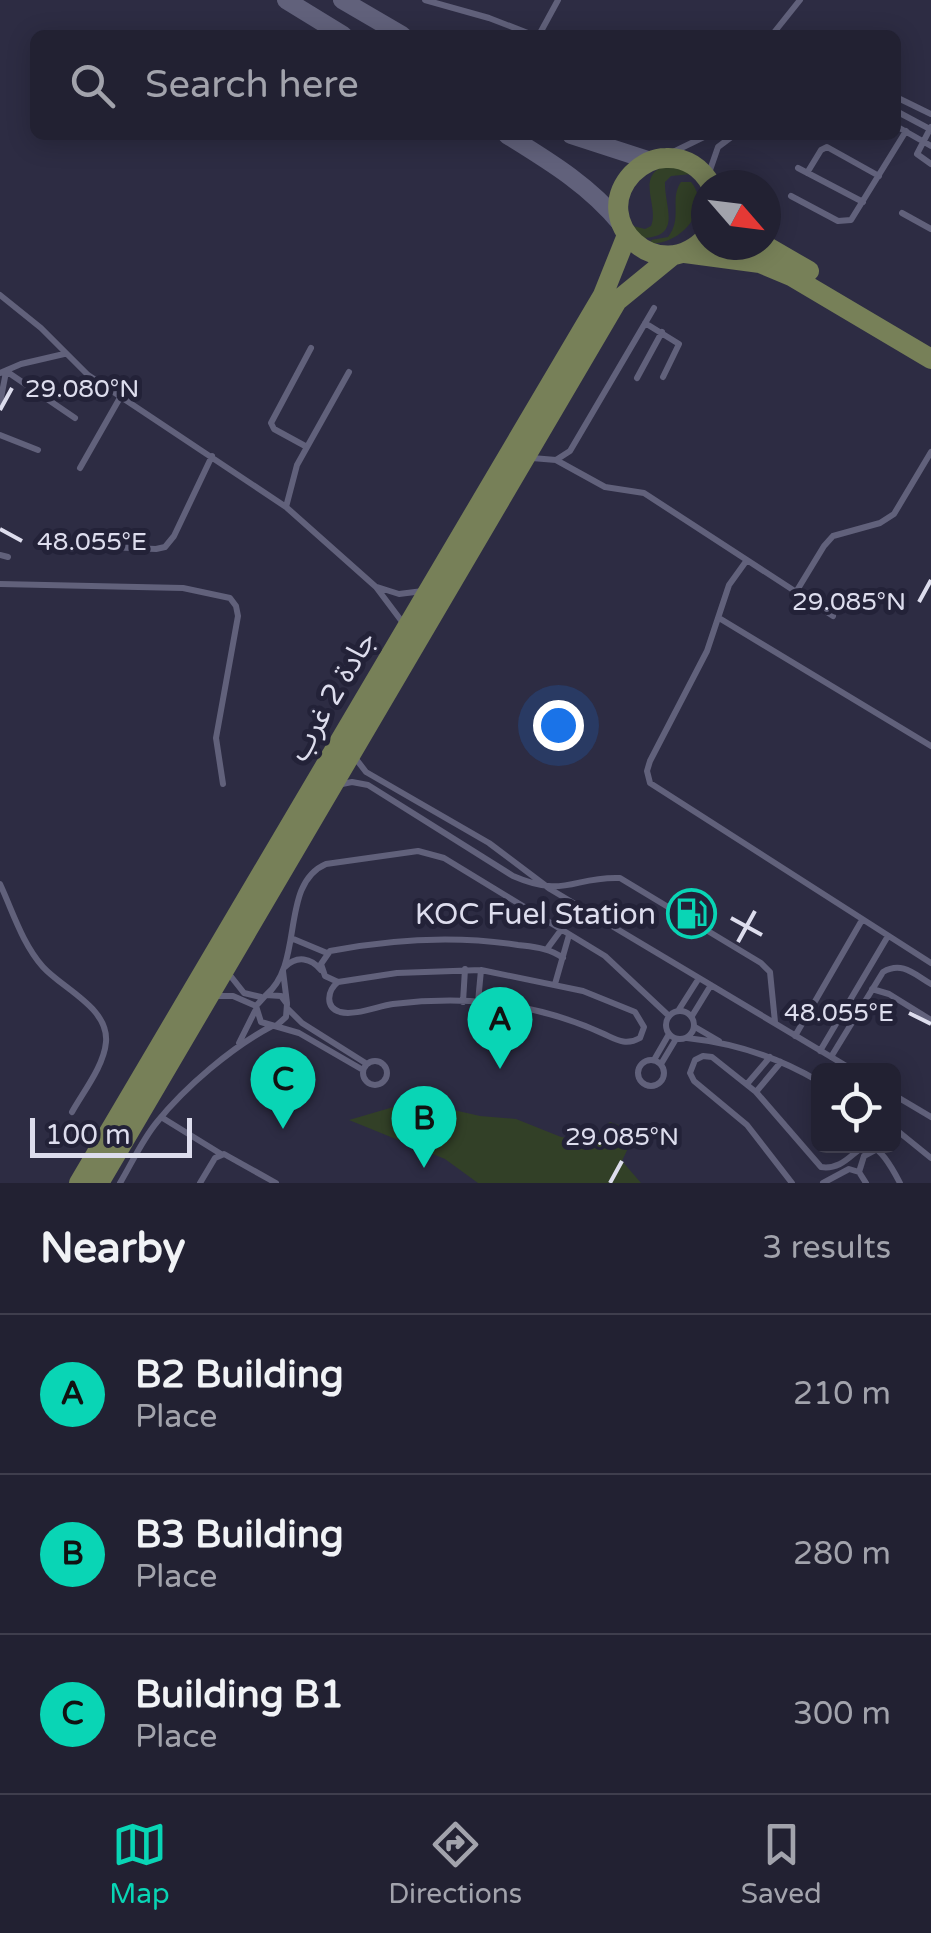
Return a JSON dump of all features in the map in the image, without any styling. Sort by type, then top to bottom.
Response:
[{"type":"main road","points":[[653,160],[672,158],[697,170]]},
{"type":"main road","name":"جادة 2 غرب","points":[[80,1183],[603,295],[624,229],[618,208],[627,179],[653,160]]},
{"type":"main road","points":[[624,229],[639,247],[654,255],[760,263],[791,276],[931,359]]},
{"type":"main road","name":"جادة 2 غرب","points":[[98,1183],[617,302],[691,247]]},
{"type":"main road","points":[[781,255],[931,344]]},
{"type":"street","points":[[286,0],[335,30]]},
{"type":"street","points":[[342,0],[393,30]]},
{"type":"street","points":[[516,140],[559,166],[603,202],[624,229]]},
{"type":"street","points":[[587,140],[653,160]]},
{"type":"lane","points":[[425,0],[522,30]]},
{"type":"lane","points":[[539,30],[558,0]]},
{"type":"lane","points":[[776,30],[800,0]]},
{"type":"lane","points":[[901,99],[931,114]]},
{"type":"lane","points":[[901,114],[931,129],[918,156],[931,164]]},
{"type":"lane","points":[[901,128],[927,144]]},
{"type":"lane","points":[[901,139],[906,131]]},
{"type":"lane","points":[[653,160],[695,140]]},
{"type":"lane","points":[[711,140],[718,148]]},
{"type":"lane","points":[[713,170],[718,148],[728,140]]},
{"type":"lane","points":[[791,196],[844,223],[854,218],[901,140]]},
{"type":"lane","points":[[807,173],[821,150],[827,148],[879,176]]},
{"type":"lane","points":[[798,168],[863,202]]},
{"type":"lane","points":[[902,213],[931,229]]},
{"type":"lane","points":[[0,294],[41,328],[64,354],[286,506],[376,587],[406,629]]},
{"type":"lane","points":[[556,460],[573,447],[654,308]]},
{"type":"lane","points":[[645,322],[676,340],[679,347],[663,377]]},
{"type":"lane","points":[[637,378],[662,332]]},
{"type":"lane","points":[[307,447],[274,429],[271,423],[311,348]]},
{"type":"lane","points":[[2,374],[64,354]]},
{"type":"lane","points":[[286,506],[294,471],[349,372]]},
{"type":"lane","points":[[0,404],[5,391],[2,374]]},
{"type":"lane","points":[[2,374],[75,418]]},
{"type":"lane","points":[[80,468],[121,396]]},
{"type":"lane","points":[[0,435],[38,450]]},
{"type":"lane","points":[[796,592],[834,536],[880,523],[894,514],[931,452]]},
{"type":"lane","points":[[83,546],[165,547],[172,540],[212,456]]},
{"type":"lane","points":[[526,458],[556,460],[608,488],[644,493],[833,616]]},
{"type":"lane","points":[[747,560],[729,585],[706,651],[650,762],[650,784],[931,964]]},
{"type":"lane","points":[[0,584],[183,588],[230,598],[238,616],[216,738],[223,784]]},
{"type":"lane","points":[[376,587],[408,595],[432,584]]},
{"type":"lane","points":[[719,618],[931,746]]},
{"type":"lane","points":[[353,752],[360,766],[372,776],[489,843],[550,888],[840,1063]]},
{"type":"lane","points":[[368,785],[372,776]]},
{"type":"lane","points":[[330,792],[352,782],[368,785],[513,876],[550,888],[598,877],[620,878],[761,963],[770,972],[775,1024]]},
{"type":"lane","points":[[482,856],[489,843]]},
{"type":"lane","points":[[236,1048],[255,1009],[277,984],[284,969],[303,885],[313,870],[326,864],[418,851],[444,858],[605,956],[669,1016]]},
{"type":"lane","points":[[0,884],[18,927],[40,963],[98,1014],[105,1028],[102,1058],[72,1112]]},
{"type":"lane","points":[[795,1036],[862,920]]},
{"type":"lane","points":[[546,949],[561,930]]},
{"type":"lane","points":[[555,984],[570,935]]},
{"type":"lane","points":[[820,1050],[888,936]]},
{"type":"lane","points":[[290,938],[327,953],[377,943],[453,938],[546,949],[563,958]]},
{"type":"lane","points":[[321,970],[327,953]]},
{"type":"lane","points":[[284,969],[299,959],[316,964],[338,982]]},
{"type":"lane","points":[[208,998],[232,996],[255,1009],[260,1022],[299,1033],[365,1067],[302,1023],[281,996],[244,993],[228,966]]},
{"type":"lane","points":[[831,1058],[883,972],[903,966],[931,984]]},
{"type":"lane","points":[[120,1183],[161,1117],[236,1048],[284,1021],[288,1006],[284,969]]},
{"type":"lane","points":[[463,1002],[466,969]]},
{"type":"lane","points":[[478,1002],[481,970]]},
{"type":"lane","points":[[481,970],[584,991],[635,1012],[643,1021],[643,1033],[634,1042],[622,1042],[554,1014],[478,1002],[398,1003],[343,1012],[334,1008],[329,999],[330,989],[338,982],[397,973],[481,970]]},
{"type":"lane","points":[[672,1037],[666,1026],[669,1016],[678,1011],[699,978]]},
{"type":"lane","points":[[687,1038],[694,1027],[692,1016],[711,986]]},
{"type":"lane","points":[[872,989],[889,994],[931,1020]]},
{"type":"lane","points":[[678,1011],[692,1016]]},
{"type":"lane","points":[[694,1027],[720,1042]]},
{"type":"lane","points":[[672,1037],[720,1042],[781,1062],[811,1077]]},
{"type":"lane","points":[[657,1062],[672,1037]]},
{"type":"lane","points":[[792,1183],[740,1118],[694,1081],[690,1068],[698,1058],[708,1056],[756,1092],[823,1168],[822,1183]]},
{"type":"lane","points":[[747,1084],[770,1058]]},
{"type":"lane","points":[[756,1092],[781,1062]]},
{"type":"lane","points":[[901,1099],[931,1117]]},
{"type":"lane","points":[[161,1117],[276,1183]]},
{"type":"lane","points":[[901,1134],[931,1158]]},
{"type":"lane","points":[[823,1168],[855,1153]]},
{"type":"lane","points":[[859,1172],[864,1156],[870,1153]]},
{"type":"lane","points":[[882,1153],[900,1183]]},
{"type":"lane","points":[[200,1183],[221,1154]]},
{"type":"lane","points":[[822,1183],[846,1170],[859,1172],[866,1183]]},
{"type":"green space","points":[[671,164],[691,174],[671,176],[665,182],[667,226],[655,236],[643,238],[629,225],[645,229],[651,226],[650,182],[659,168]]},
{"type":"green space","points":[[681,182],[691,182],[691,221],[673,238],[652,243],[651,240],[668,237],[672,230]]},
{"type":"green space","points":[[414,1101],[480,1116],[516,1119],[561,1137],[587,1141],[610,1122],[636,1131],[622,1161],[641,1183],[478,1183],[445,1159],[349,1120]]},
{"type":"place","name":"KOC Fuel Station","points":[[691,914]]},
{"type":"place","name":"B2 Building","points":[[500,1069]]},
{"type":"place","name":"Building B1","points":[[283,1129]]},
{"type":"place","name":"B3 Building","points":[[424,1168]]}]
